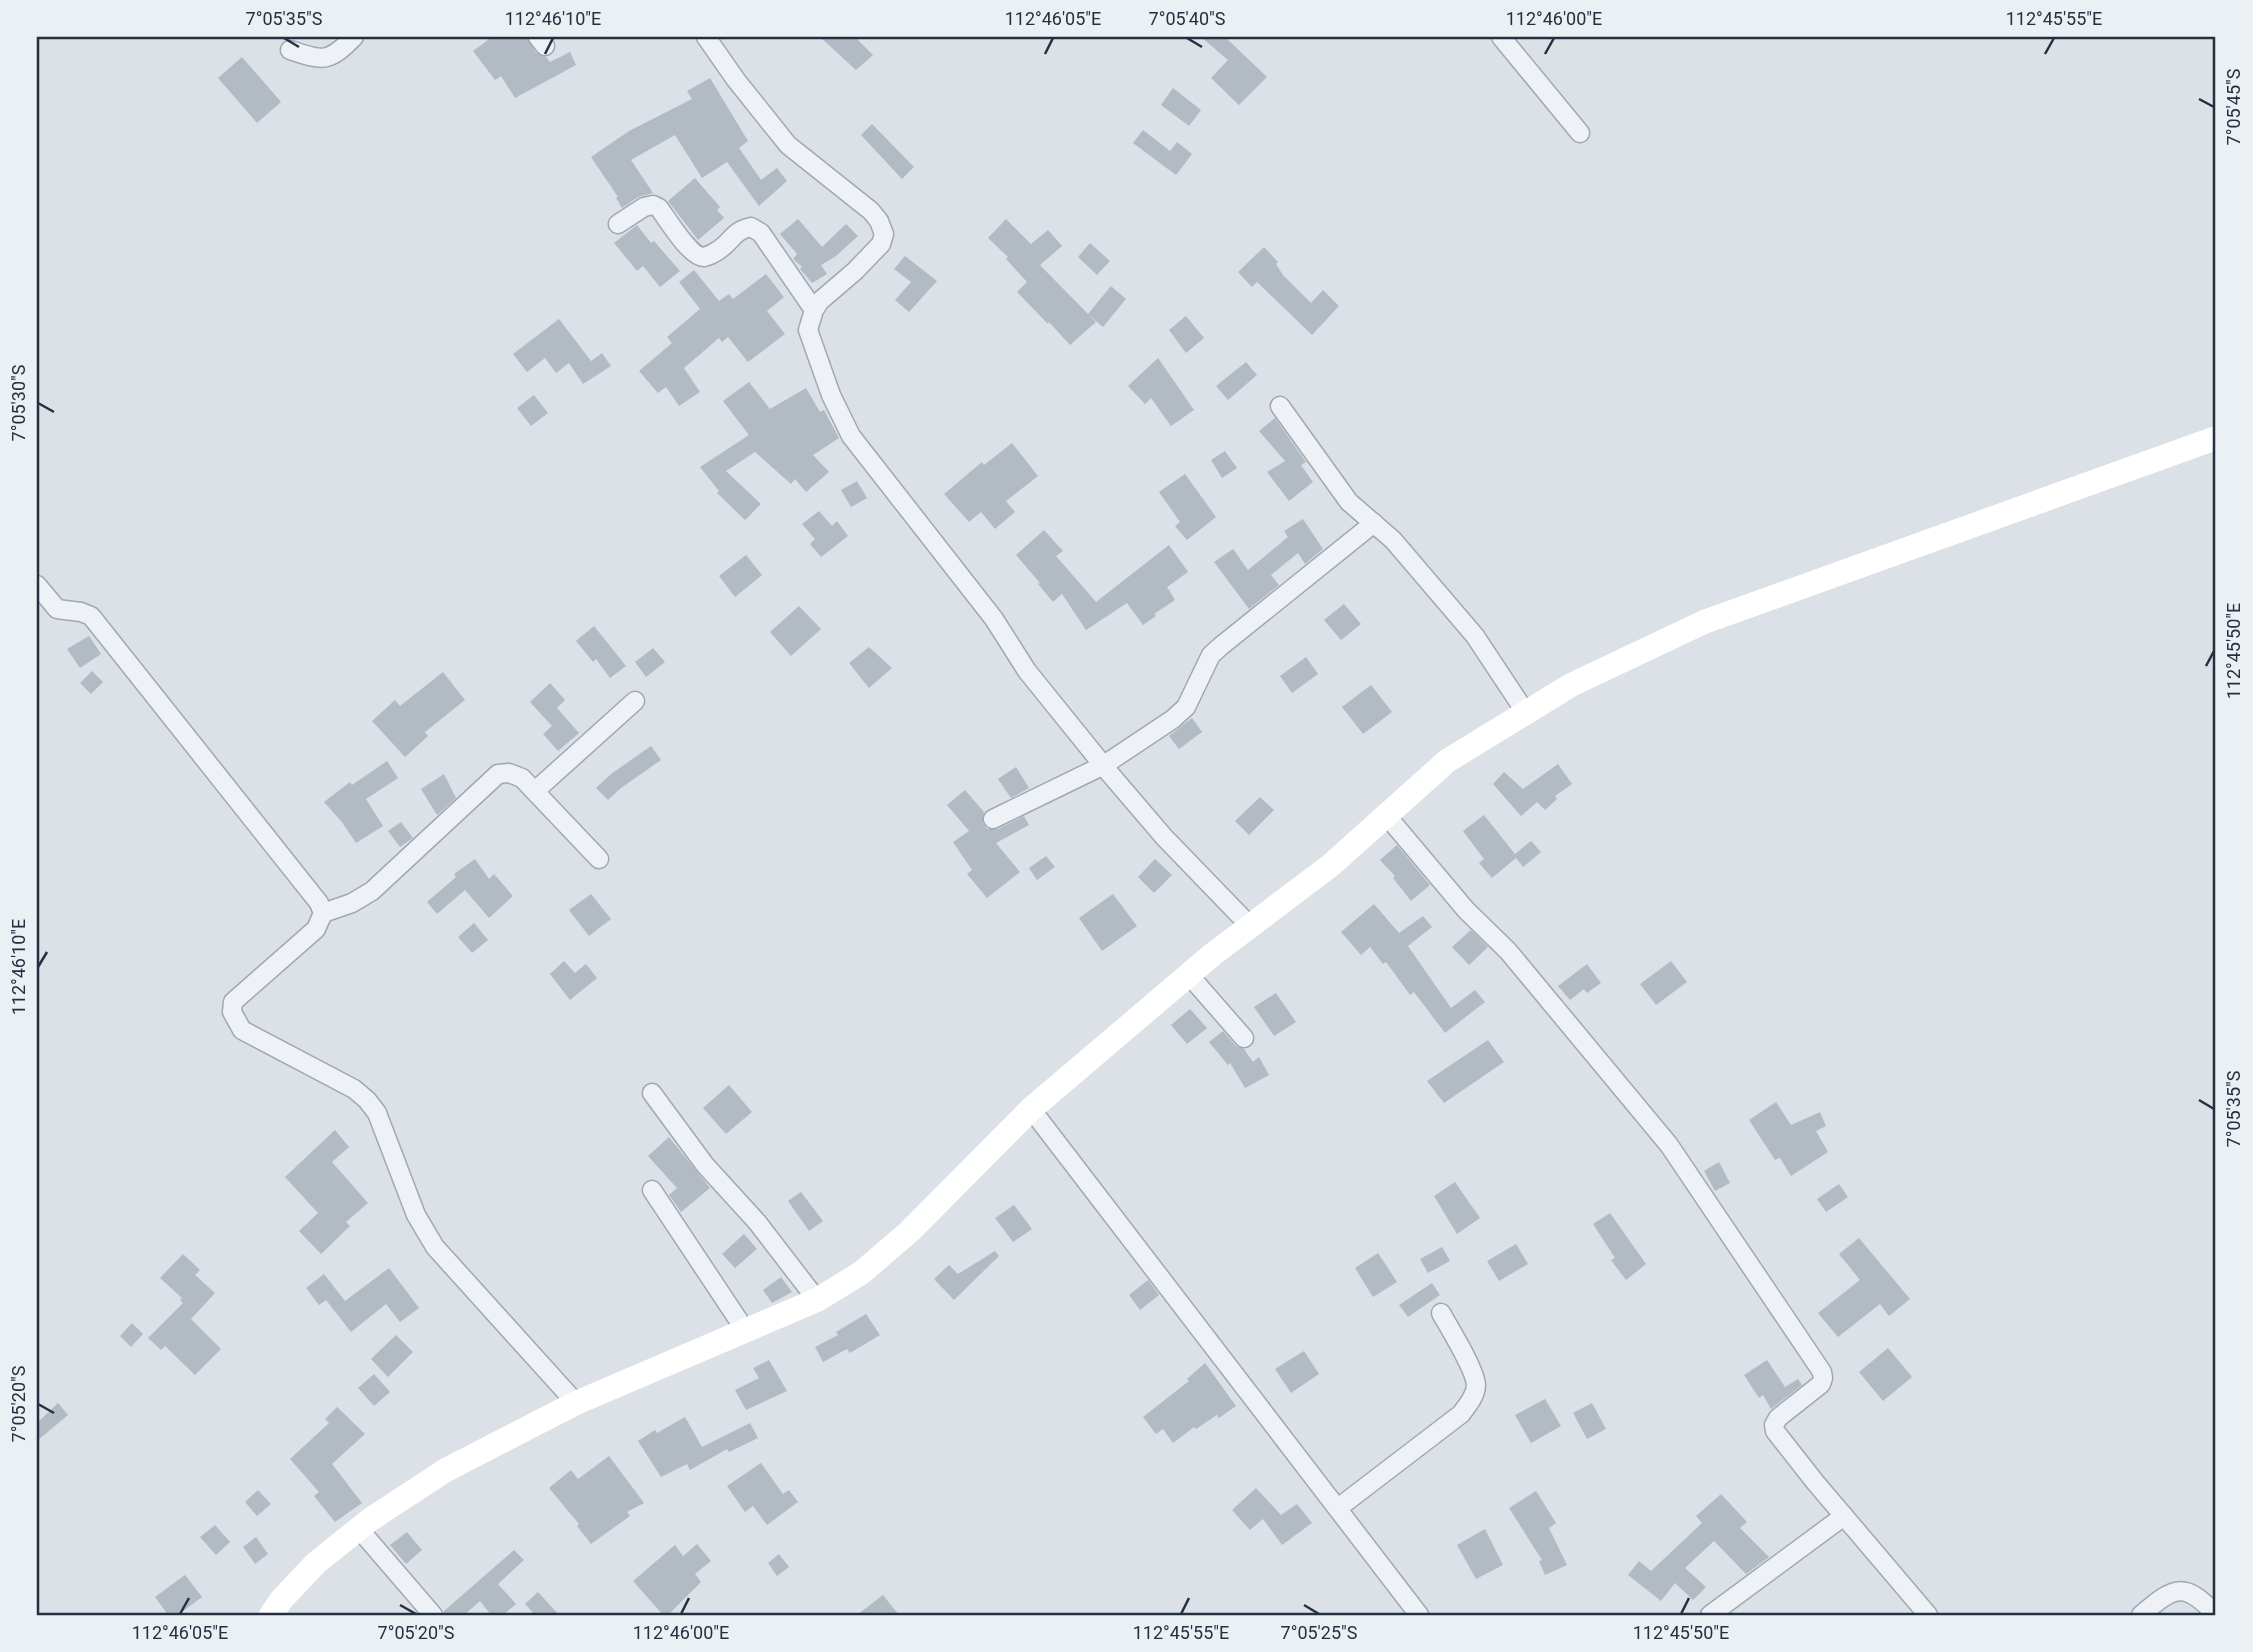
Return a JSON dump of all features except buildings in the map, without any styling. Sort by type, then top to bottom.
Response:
[{"type":"main road","points":[[271,1615],[281,1600],[316,1563],[359,1529],[446,1470],[576,1404],[817,1300],[861,1273],[910,1231],[1031,1109],[1189,975],[1331,865],[1447,761],[1571,685],[1704,622],[2216,438]]},
{"type":"street","points":[[290,50],[323,58],[334,56],[354,37]]},
{"type":"street","points":[[1501,37],[1580,133]]},
{"type":"street","points":[[711,39],[788,145],[871,211],[884,234],[881,244],[873,254],[820,301],[814,310],[808,330],[831,395],[851,436],[994,619],[1027,671],[1164,837],[1251,927]]},
{"type":"street","points":[[618,224],[644,207],[653,205],[659,208],[689,248],[697,255],[705,257],[720,249],[739,230],[751,227],[761,233],[814,310]]},
{"type":"street","points":[[1280,407],[1349,502],[1393,540],[1468,627],[1526,713]]},
{"type":"street","points":[[993,819],[1104,765],[1180,713],[1200,682],[1211,655],[1374,523]]},
{"type":"street","points":[[37,585],[57,609],[91,616],[319,903],[323,913],[316,929],[233,1002],[232,1012],[242,1030],[337,1080],[367,1100],[377,1113],[388,1137],[415,1215],[435,1247],[576,1404]]},
{"type":"street","points":[[535,791],[635,701]]},
{"type":"street","points":[[323,913],[352,903],[372,891],[498,774],[509,773],[522,778],[599,859]]},
{"type":"street","points":[[1387,816],[1466,910],[1526,971],[1670,1145],[1824,1378],[1821,1384],[1778,1418],[1774,1425],[1775,1432],[1928,1615]]},
{"type":"street","points":[[1189,975],[1244,1038]]},
{"type":"street","points":[[652,1093],[705,1165],[757,1222],[817,1300]]},
{"type":"street","points":[[1031,1109],[1419,1615]]},
{"type":"street","points":[[652,1190],[745,1329]]},
{"type":"street","points":[[1338,1508],[1461,1414],[1474,1395],[1476,1383],[1441,1313]]},
{"type":"street","points":[[1710,1615],[1843,1516]]},
{"type":"street","points":[[359,1529],[433,1615]]},
{"type":"street","points":[[2141,1615],[2166,1594],[2174,1592],[2192,1594],[2216,1615]]}]
